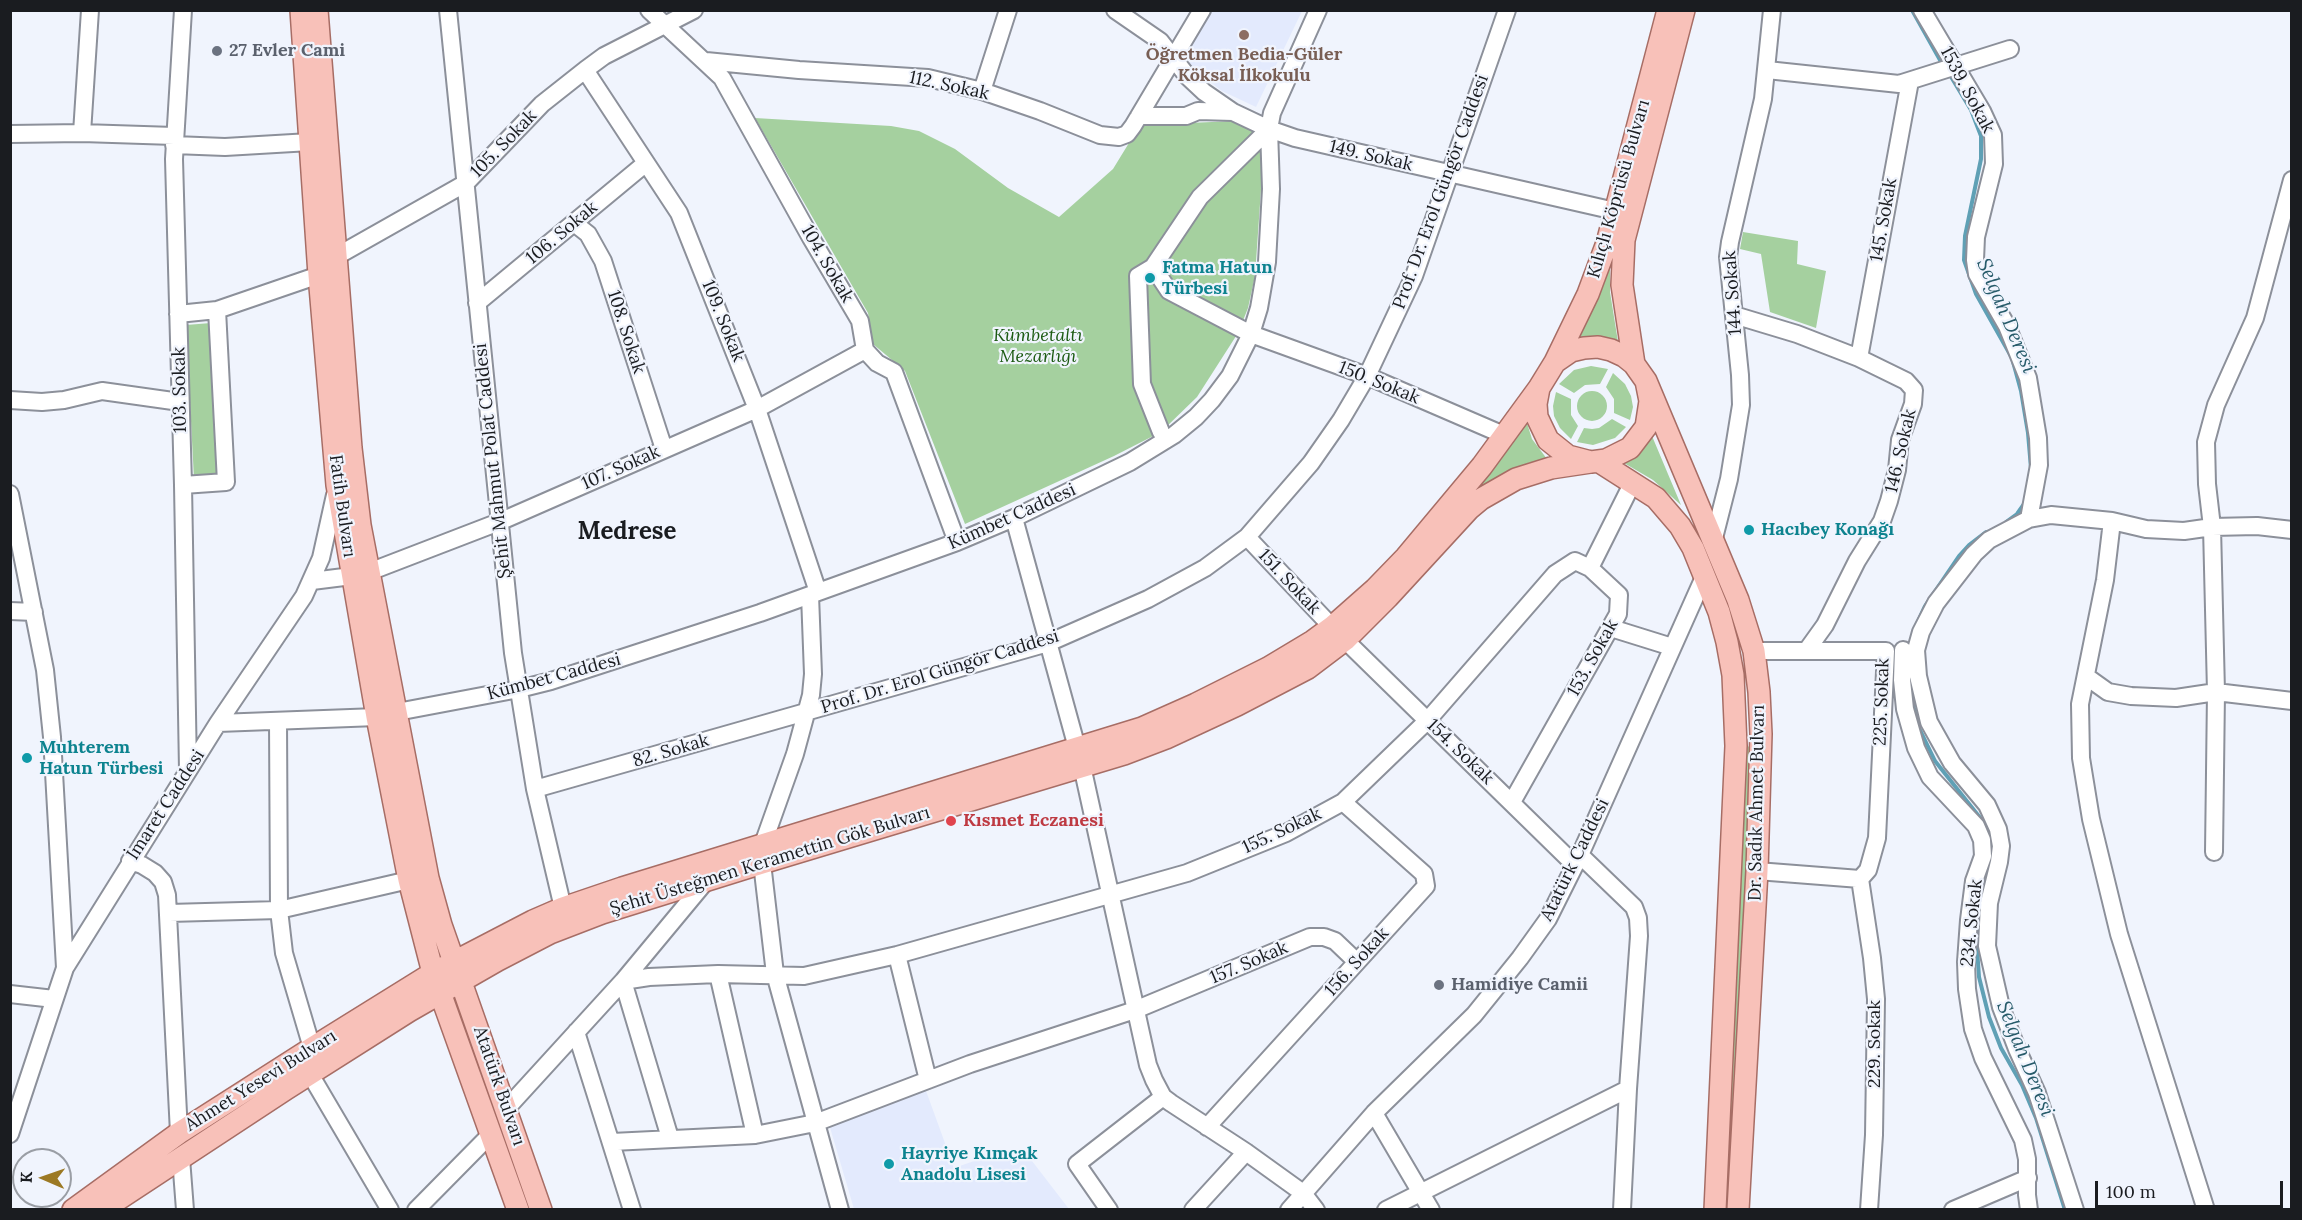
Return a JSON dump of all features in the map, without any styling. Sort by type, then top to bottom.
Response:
[{"type":"main road","name":"Fatih Bulvarı","points":[[301,10],[319,275],[337,485],[361,574],[387,714],[409,880],[440,993]]},
{"type":"main road","name":"Fatih Bulvarı","points":[[317,10],[361,574]]},
{"type":"main road","name":"Kılıçlı Köprüsü Bulvarı","points":[[1555,362],[1596,276],[1668,10]]},
{"type":"main road","name":"Kılıçlı Köprüsü Bulvarı","points":[[1640,373],[1622,285],[1624,240],[1684,10]]},
{"type":"main road","points":[[1598,347],[1624,356],[1640,373],[1650,401],[1650,414],[1639,439],[1619,456],[1595,462],[1568,456],[1548,440],[1537,417],[1536,404],[1539,388],[1555,362],[1571,351],[1598,347]]},
{"type":"main road","name":"Dr. Sadık Ahmet Bulvarı","points":[[1640,373],[1738,600],[1754,651],[1761,710],[1757,871],[1738,1209]]},
{"type":"main road","name":"Şehit Üsteğmen Keramettin Gök Bulvarı","points":[[1338,634],[1375,589],[1406,557],[1506,436],[1539,388]]},
{"type":"main road","name":"Dr. Sadık Ahmet Bulvarı","points":[[1595,462],[1633,482],[1656,498],[1680,526],[1693,548],[1719,612],[1733,675],[1736,723],[1715,1209]]},
{"type":"main road","name":"Şehit Üsteğmen Keramettin Gök Bulvarı","points":[[440,993],[458,971],[504,935],[563,908],[762,853],[1079,758],[1204,700],[1292,654],[1338,634],[1388,597],[1469,509],[1516,479],[1551,468],[1595,462]]},
{"type":"main road","name":"Fatih Bulvarı","points":[[387,714],[428,878],[441,925],[458,971]]},
{"type":"main road","name":"Şehit Üsteğmen Keramettin Gök Bulvarı","points":[[458,971],[602,913],[706,881],[762,853]]},
{"type":"main road","name":"Ahmet Yesevi Bulvarı","points":[[73,1209],[179,1133],[433,973],[458,971]]},
{"type":"main road","name":"Atatürk Bulvarı","points":[[458,971],[542,1209]]},
{"type":"main road","name":"Ahmet Yesevi Bulvarı","points":[[102,1209],[440,993]]},
{"type":"main road","name":"Atatürk Bulvarı","points":[[440,993],[518,1209]]},
{"type":"street","points":[[82,133],[90,10]]},
{"type":"street","name":"103. Sokak","points":[[183,10],[174,140],[188,770]]},
{"type":"street","name":"Şehit Mahmut Polat Caddesi","points":[[448,10],[499,522],[519,689],[535,789],[563,908]]},
{"type":"street","name":"104. Sokak","points":[[648,10],[722,78],[860,321],[865,350]]},
{"type":"street","name":"105. Sokak","points":[[337,256],[466,183],[542,104],[604,56],[694,10]]},
{"type":"street","points":[[982,92],[1008,10]]},
{"type":"street","points":[[1115,10],[1160,41],[1204,92],[1233,112],[1269,129],[1200,197],[1153,267],[1138,276],[1142,384],[1161,432]]},
{"type":"street","name":"112. Sokak","points":[[706,61],[798,70],[928,78],[982,92],[1109,137],[1119,137],[1127,134],[1139,116],[1202,10]]},
{"type":"street","name":"Kümbet Caddesi","points":[[218,723],[278,722],[387,714],[519,689],[652,649],[957,542],[1014,518],[1130,462],[1174,435],[1212,400],[1230,376],[1251,334],[1259,308],[1269,232],[1271,189],[1269,129],[1272,113],[1318,10]]},
{"type":"street","name":"144. Sokak","points":[[1713,542],[1732,460],[1741,405],[1728,257],[1757,132],[1767,70],[1772,10]]},
{"type":"street","name":"1539. Sokak","points":[[1922,10],[1946,69],[1982,111],[1993,135],[1994,164],[1976,237],[1977,274],[2007,326],[2028,378],[2035,416],[2039,465],[2029,519]]},
{"type":"street","name":"Prof. Dr. Erol Güngör Caddesi","points":[[807,712],[1048,643],[1148,599],[1205,568],[1247,537],[1311,463],[1341,420],[1367,376],[1414,276],[1451,175],[1506,11]]},
{"type":"street","points":[[1767,70],[1889,83],[1910,81],[2010,49]]},
{"type":"street","name":"109. Sokak","points":[[585,70],[679,213],[758,408],[814,594],[813,674],[807,712],[762,853]]},
{"type":"street","name":"145. Sokak","points":[[1859,358],[1910,81]]},
{"type":"street","points":[[1139,116],[1186,117],[1198,111],[1233,112]]},
{"type":"street","name":"149. Sokak","points":[[1269,129],[1295,138],[1451,175],[1615,210]]},
{"type":"street","points":[[10,134],[82,133],[174,140],[225,147],[310,142]]},
{"type":"street","name":"106. Sokak","points":[[477,303],[646,164]]},
{"type":"street","points":[[2214,852],[2216,692],[2212,527],[2206,484],[2206,441],[2216,405],[2255,318],[2292,180]]},
{"type":"street","name":"108. Sokak","points":[[574,223],[588,234],[603,261],[664,449]]},
{"type":"street","name":"150. Sokak","points":[[1153,267],[1169,291],[1251,334],[1367,376],[1506,436]]},
{"type":"street","points":[[178,314],[217,310],[319,275]]},
{"type":"street","points":[[183,485],[226,482],[217,310]]},
{"type":"street","name":"146. Sokak","points":[[1734,315],[1797,334],[1859,358],[1906,381],[1914,390],[1913,404],[1900,440],[1897,470],[1882,521],[1857,561],[1825,625],[1807,650]]},
{"type":"street","points":[[865,350],[877,363],[894,372],[957,542]]},
{"type":"street","name":"107. Sokak","points":[[312,581],[361,574],[499,522],[758,408],[865,350]]},
{"type":"street","points":[[10,400],[42,402],[64,400],[102,391],[180,402]]},
{"type":"street","points":[[1427,721],[1555,574],[1575,561],[1590,568],[1633,482]]},
{"type":"street","name":"İmaret Caddesi","points":[[12,1125],[65,968],[129,861],[312,581],[327,538],[337,485]]},
{"type":"street","points":[[10,494],[45,670],[52,737],[65,968]]},
{"type":"street","points":[[2075,1209],[2037,1093],[2001,1007],[1987,946],[1989,903],[2000,854],[1998,829],[1987,805],[1953,763],[1929,722],[1918,676],[1902,650],[1927,619],[1961,569],[1989,540],[2029,519],[2051,515],[2112,521],[2146,529],[2184,531],[2212,527],[2258,526],[2292,530]]},
{"type":"street","points":[[1014,518],[1079,758],[1148,1065],[1163,1097],[1303,1192],[1316,1209]]},
{"type":"street","points":[[2112,521],[2105,580],[2080,704],[2081,758],[2091,819],[2119,934],[2206,1209]]},
{"type":"street","name":"151. Sokak","points":[[1247,537],[1338,634]]},
{"type":"street","name":"153. Sokak","points":[[1512,802],[1618,614],[1619,595],[1590,568]]},
{"type":"street","name":"Atatürk Caddesi","points":[[1289,1209],[1374,1113],[1474,1015],[1548,919],[1577,860],[1704,577]]},
{"type":"street","points":[[10,611],[34,612]]},
{"type":"street","points":[[1611,628],[1672,647]]},
{"type":"street","name":"154. Sokak","points":[[1338,634],[1512,802],[1634,907],[1638,918],[1639,936],[1622,1209]]},
{"type":"street","name":"225. Sokak","points":[[1754,651],[1902,650],[1877,838],[1868,870],[1860,879]]},
{"type":"street","name":"234. Sokak","points":[[1902,650],[1905,709],[1916,748],[1930,777],[1976,826],[1982,840],[1983,855],[1974,880],[1969,920],[1967,989],[1973,1029],[1983,1058],[2023,1140],[2027,1159],[2026,1195],[2029,1209]]},
{"type":"street","points":[[2087,677],[2108,692],[2132,696],[2176,698],[2216,692],[2292,701]]},
{"type":"street","name":"82. Sokak","points":[[535,789],[807,712]]},
{"type":"street","name":"155. Sokak","points":[[623,981],[649,977],[718,974],[804,976],[897,955],[1187,873],[1286,833],[1343,802],[1427,721]]},
{"type":"street","points":[[278,722],[279,910],[284,953],[312,1048]]},
{"type":"street","name":"156. Sokak","points":[[1207,1127],[1426,886],[1424,874],[1343,802]]},
{"type":"street","points":[[762,853],[775,974],[814,1124],[840,1209]]},
{"type":"street","points":[[129,861],[142,865],[164,882],[169,913],[179,1133]]},
{"type":"street","points":[[1757,871],[1860,879]]},
{"type":"street","name":"229. Sokak","points":[[1860,879],[1876,999],[1874,1135],[1869,1209]]},
{"type":"street","points":[[169,913],[279,910],[409,880]]},
{"type":"street","points":[[507,1108],[623,981],[706,881]]},
{"type":"street","name":"157. Sokak","points":[[612,1142],[756,1135],[814,1124],[970,1064],[1136,1010],[1310,937],[1324,937],[1335,941],[1357,962]]},
{"type":"street","points":[[897,955],[928,1080]]},
{"type":"street","points":[[718,974],[756,1135]]},
{"type":"street","points":[[623,981],[670,1138]]},
{"type":"street","points":[[10,994],[54,999]]},
{"type":"street","points":[[576,1032],[632,1209]]},
{"type":"street","points":[[310,1074],[390,1209]]},
{"type":"street","points":[[1386,1209],[1628,1089]]},
{"type":"street","points":[[1109,1209],[1077,1164],[1163,1097]]},
{"type":"street","points":[[1374,1113],[1431,1209]]},
{"type":"street","points":[[416,1209],[490,1134]]},
{"type":"street","points":[[1193,1209],[1246,1152]]},
{"type":"street","points":[[181,1158],[185,1209]]},
{"type":"street","points":[[1953,1209],[2028,1178]]},
{"type":"shaded area","name":"Öğretmen Bedia-Güler Köksal İlkokulu","points":[[1212,11],[1302,11],[1256,107],[1222,91],[1181,60]]},
{"type":"shaded area","points":[[925,1088],[954,1168],[997,1153],[1003,1160],[1022,1148],[1069,1209],[854,1209],[829,1124]]},
{"type":"green space","name":"Kümbetaltı Mezarlığı","points":[[755,118],[891,126],[919,131],[955,149],[1008,188],[1059,217],[1113,169],[1140,125],[1236,121],[1250,128],[1261,143],[1262,175],[1255,276],[1248,308],[1238,333],[1197,397],[1161,432],[965,524],[905,371],[873,344],[868,313]]},
{"type":"green space","points":[[1743,232],[1798,241],[1797,264],[1826,271],[1816,328],[1770,312],[1761,254],[1740,249]]},
{"type":"green space","points":[[1610,257],[1610,292],[1618,342],[1576,340]]},
{"type":"green space","points":[[211,323],[220,476],[194,479],[186,325]]},
{"type":"green space","points":[[1591,366],[1608,369],[1600,384],[1585,385],[1574,393],[1559,384],[1574,370]]},
{"type":"green space","points":[[1613,373],[1625,384],[1631,396],[1633,407],[1630,420],[1614,413],[1614,399],[1606,387]]},
{"type":"green space","points":[[1592,391],[1598,392],[1606,400],[1606,412],[1598,420],[1592,421],[1586,420],[1578,412],[1577,406],[1578,400],[1586,392]]},
{"type":"green space","points":[[1556,392],[1571,399],[1571,415],[1578,426],[1571,439],[1560,428],[1554,416],[1553,406]]},
{"type":"green space","points":[[1612,419],[1626,427],[1615,438],[1593,445],[1577,442],[1584,428],[1599,428]]},
{"type":"green space","points":[[1526,420],[1532,439],[1547,459],[1528,463],[1499,476],[1476,492],[1473,489]]},
{"type":"green space","points":[[1652,436],[1681,505],[1653,480],[1624,463],[1639,452]]},
{"type":"green space","points":[[1753,745],[1730,1209],[1722,1210],[1744,748]]},
{"type":"waterway","points":[[1912,10],[1940,60]]},
{"type":"waterway","name":"Selgah Deresi","points":[[1950,75],[1971,110],[1981,136],[1981,159],[1965,236],[1964,260],[1976,294],[2012,358],[2021,391],[2031,468]]},
{"type":"waterway","name":"Selgah Deresi","points":[[2006,522],[2017,514],[2024,504]]},
{"type":"waterway","name":"Selgah Deresi","points":[[1915,628],[1925,606],[1959,556],[1986,532]]},
{"type":"waterway","name":"Selgah Deresi","points":[[1912,701],[1919,728],[1935,761],[1989,829],[1990,850]]},
{"type":"waterway","name":"Selgah Deresi","points":[[1980,893],[1986,872]]},
{"type":"waterway","name":"Selgah Deresi","points":[[1976,934],[1979,977],[1989,1017],[2001,1048],[2022,1085],[2036,1118],[2065,1210]]},
{"type":"place","name":"Öğretmen Bedia-Güler Köksal İlkokulu","points":[[1244,35]]},
{"type":"place","name":"27 Evler Cami","points":[[217,51]]},
{"type":"place","name":"Fatma Hatun Türbesi","points":[[1150,278]]},
{"type":"place","name":"Hacıbey Konağı","points":[[1749,530]]},
{"type":"place","name":"Muhterem Hatun Türbesi","points":[[27,758]]},
{"type":"place","name":"Kısmet Eczanesi","points":[[951,821]]},
{"type":"place","name":"Hamidiye Camii","points":[[1439,985]]},
{"type":"place","name":"Hayriye Kımçak Anadolu Lisesi","points":[[889,1164]]},
{"type":"district","name":"Medrese","points":[[627,532]]}]
